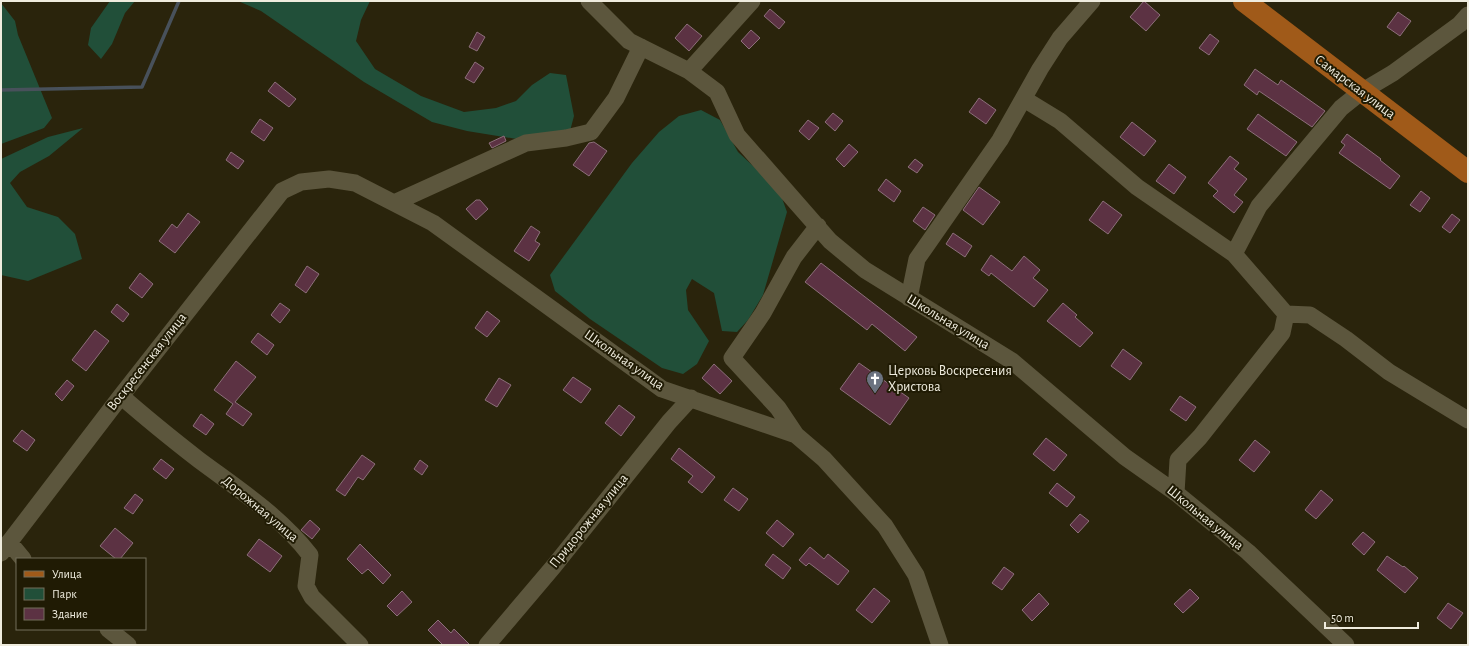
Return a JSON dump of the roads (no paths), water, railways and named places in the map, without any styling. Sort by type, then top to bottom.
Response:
[{"type":"main road","name":"Самарская улица","points":[[1244,1],[1361,92],[1468,172]]},
{"type":"street","name":"Школьная улица","points":[[589,1],[629,41],[690,72],[717,92],[738,135],[830,241],[865,270],[1012,361],[1125,457],[1176,492],[1248,552],[1346,645]]},
{"type":"street","points":[[690,72],[752,1]]},
{"type":"street","points":[[909,298],[917,259],[1000,140],[1040,69],[1060,38],[1092,1]]},
{"type":"street","points":[[1234,254],[1259,206],[1340,108],[1361,92],[1393,73],[1460,24],[1468,15]]},
{"type":"street","points":[[394,202],[526,143],[566,138],[591,132],[616,98],[641,47]]},
{"type":"street","points":[[1024,98],[1060,121],[1136,187],[1234,254],[1286,314],[1310,315],[1346,339],[1389,372],[1468,420]]},
{"type":"street","name":"Школьная улица","points":[[302,182],[329,179],[356,183],[394,202],[432,223],[662,389],[796,435],[824,458],[885,526],[916,575],[940,645]]},
{"type":"street","name":"Воскресенская улица","points":[[5,547],[282,191],[302,182]]},
{"type":"street","points":[[796,435],[778,408],[732,358],[763,313],[794,257],[818,226]]},
{"type":"street","points":[[1176,492],[1178,460],[1200,437],[1282,333],[1286,314]]},
{"type":"street","name":"Дорожная улица","points":[[121,396],[170,438],[256,502],[297,539],[310,555],[306,586],[312,597],[360,645]]},
{"type":"street","name":"Придорожная улица","points":[[487,645],[554,566],[669,422],[691,398]]},
{"type":"street","points":[[5,547],[22,558]]},
{"type":"street","points":[[109,630],[128,645]]},
{"type":"waterway","points":[[1,90],[142,87],[179,1]]},
{"type":"place","name":"Церковь Воскресения Христова","points":[[875,394]]}]
